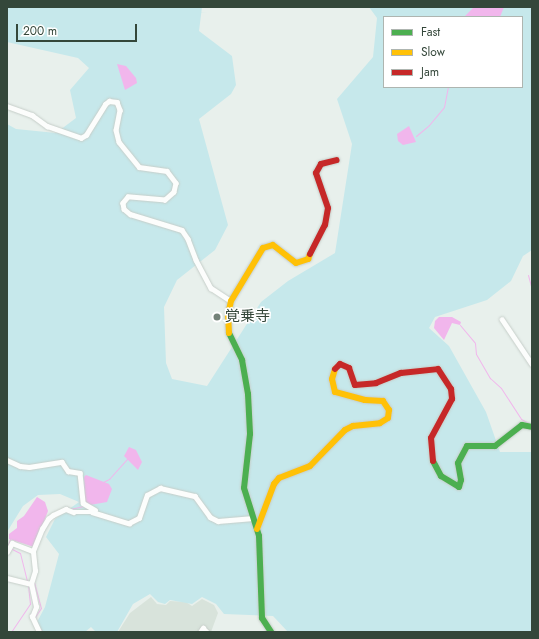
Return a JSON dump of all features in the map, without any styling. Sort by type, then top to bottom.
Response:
[{"type":"street","points":[[7,106],[32,115],[47,126],[81,138],[86,135],[105,104],[109,101],[117,102],[120,110],[116,130],[119,142],[138,168],[167,171],[176,182],[174,192],[165,200],[128,197],[123,203],[124,209],[130,214],[182,230],[211,288],[231,301]]},
{"type":"street","points":[[271,632],[262,618],[262,559],[257,529],[244,488],[250,416],[245,371],[229,334],[228,315],[231,301],[250,267],[266,246],[277,247],[296,264],[308,259],[324,225],[328,208],[316,173],[321,164],[336,160]]},
{"type":"street","points":[[502,319],[532,364]]},
{"type":"street","points":[[257,529],[262,521],[274,484],[279,478],[310,466],[345,430],[353,426],[380,423],[388,418],[389,410],[383,401],[365,400],[335,392],[332,379],[334,370],[340,364],[349,368],[355,384],[366,385],[401,373],[415,373],[432,368],[438,369],[451,389],[452,399],[431,438],[430,447],[434,464],[441,476],[459,487],[461,480],[458,463],[468,446],[471,444],[495,446],[522,425],[532,427]]},
{"type":"street","points":[[7,460],[20,466],[29,467],[62,462],[68,471],[80,473],[84,505],[103,513],[104,515]]},
{"type":"street","points":[[39,632],[32,620],[36,607],[31,584],[35,571],[33,551],[48,518],[68,510],[104,515],[123,522],[134,522],[139,518],[147,495],[160,488],[195,496],[210,517],[218,521],[253,518]]},
{"type":"street","points":[[7,552],[12,543],[33,551]]},
{"type":"street","points":[[7,578],[31,584]]},
{"type":"street","points":[[200,632],[203,628],[207,632]]},
{"type":"shaded area","points":[[7,7],[202,7],[199,31],[232,56],[236,85],[231,94],[199,119],[228,225],[215,250],[177,280],[164,307],[166,363],[172,379],[207,386],[261,302],[288,281],[335,253],[352,144],[337,99],[373,57],[377,18],[369,7],[532,7],[532,250],[523,256],[511,281],[487,300],[435,317],[429,328],[449,346],[486,412],[500,452],[532,452],[532,632],[288,632],[273,616],[224,614],[216,604],[202,597],[192,604],[170,600],[165,604],[158,602],[150,594],[133,604],[117,632],[96,632],[91,627],[85,632],[41,632],[37,622],[45,607],[59,554],[46,537],[55,519],[79,502],[60,494],[38,495],[23,506],[7,532],[7,124],[16,129],[56,133],[76,118],[70,90],[89,68],[78,58],[7,42]]},
{"type":"shaded area","points":[[474,7],[504,7],[500,16],[465,16]]},
{"type":"shaded area","points":[[117,64],[126,66],[136,78],[137,83],[125,90]]},
{"type":"shaded area","points":[[409,126],[416,142],[403,145],[398,141],[397,134]]},
{"type":"shaded area","points":[[439,317],[452,317],[461,322],[460,325],[452,323],[444,340],[434,328],[435,321]]},
{"type":"shaded area","points":[[129,447],[136,450],[142,462],[138,470],[124,456]]},
{"type":"shaded area","points":[[86,475],[109,484],[112,489],[107,502],[90,505],[85,503],[84,477]]},
{"type":"shaded area","points":[[37,497],[45,502],[48,511],[34,547],[9,539],[9,534],[17,528],[17,521],[24,516]]},
{"type":"shaded area","points":[[151,597],[157,604],[166,605],[170,601],[186,602],[192,606],[202,599],[214,605],[218,613],[211,632],[118,632],[130,613]]},
{"type":"waterway","points":[[416,136],[429,125],[444,107],[448,88]]},
{"type":"waterway","points":[[528,275],[532,290]]},
{"type":"waterway","points":[[460,325],[475,343],[476,354],[490,378],[501,388],[521,419],[529,423]]},
{"type":"waterway","points":[[103,482],[109,479],[127,459]]},
{"type":"waterway","points":[[70,509],[84,506]]},
{"type":"waterway","points":[[7,547],[10,539]]},
{"type":"waterway","points":[[10,548],[20,553],[27,581]]},
{"type":"waterway","points":[[34,582],[41,608],[35,617]]},
{"type":"waterway","points":[[11,632],[30,604],[28,586]]},
{"type":"waterway","points":[[40,629],[43,632]]},
{"type":"traffic: fast","points":[[229,333],[242,360],[248,394],[250,434],[244,488],[259,536],[262,618],[271,632]]},
{"type":"traffic: fast","points":[[433,461],[441,476],[459,487],[461,480],[458,463],[467,446],[495,446],[522,425],[532,427]]},
{"type":"traffic: slow","points":[[229,333],[228,315],[231,301],[263,248],[273,245],[296,263],[308,259],[310,254]]},
{"type":"traffic: slow","points":[[257,529],[274,484],[279,478],[310,466],[345,430],[353,426],[380,423],[388,418],[389,410],[383,401],[365,400],[335,392],[332,379],[335,369]]},
{"type":"traffic: jam","points":[[310,254],[325,225],[328,208],[316,173],[321,164],[337,160]]},
{"type":"traffic: jam","points":[[335,369],[340,364],[349,368],[355,385],[376,383],[401,373],[438,369],[451,389],[452,399],[431,438],[433,461]]},
{"type":"place","name":"覚乗寺","points":[[217,317]]}]
